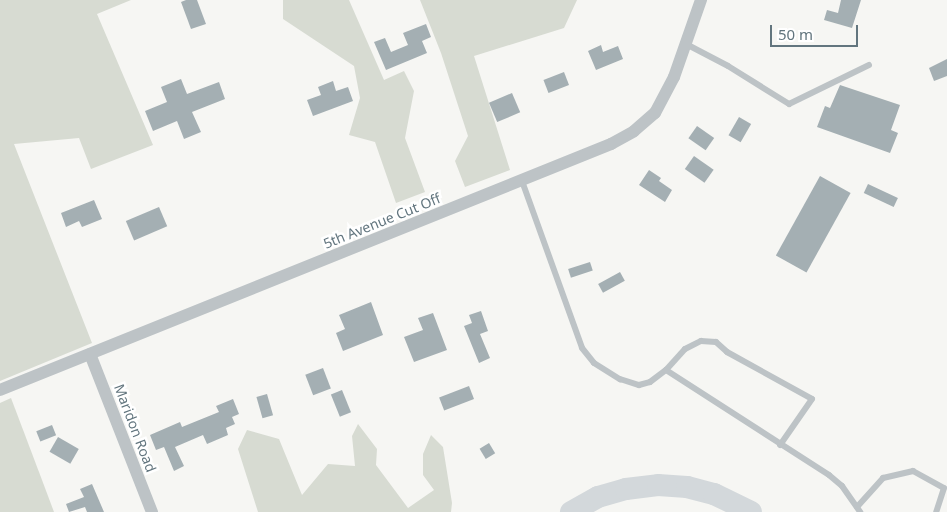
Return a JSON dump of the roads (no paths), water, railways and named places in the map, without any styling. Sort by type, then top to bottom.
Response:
[{"type":"highway","points":[[571,512],[598,497],[626,489],[658,485],[687,487],[714,494],[751,512]]},
{"type":"street","name":"5th Avenue Cut Off","points":[[0,390],[611,144],[634,131],[655,113],[674,77],[701,0]]},
{"type":"street","name":"Maridon Road","points":[[90,354],[152,512]]},
{"type":"lane","points":[[686,44],[728,66],[789,104],[816,93],[869,65]]},
{"type":"lane","points":[[522,181],[582,348],[598,366],[620,380],[639,385],[650,382],[666,370],[685,349],[700,341],[716,342],[726,352],[812,399],[780,445]]},
{"type":"lane","points":[[666,370],[842,486],[859,510],[883,478],[913,471],[944,488],[936,512]]}]
